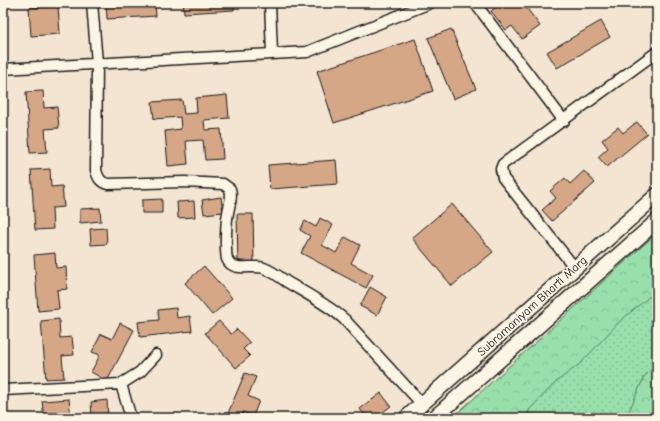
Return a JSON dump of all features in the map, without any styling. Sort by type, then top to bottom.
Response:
[{"type":"main road","name":"Subramaniyam Bharti Marg","points":[[406,418],[657,195]]},
{"type":"main road","name":"Subramaniyam Bharti Marg","points":[[434,418],[657,221]]},
{"type":"street","points":[[92,3],[97,63],[96,170],[101,182],[108,184],[184,182],[222,184],[230,189],[231,199],[227,223],[226,255],[231,264],[240,267],[264,268],[333,310],[344,319],[422,404]]},
{"type":"street","points":[[270,3],[272,54]]},
{"type":"street","points":[[3,69],[307,52],[430,3]]},
{"type":"street","points":[[476,3],[564,121]]},
{"type":"street","points":[[575,268],[503,178],[501,169],[503,164],[657,52]]},
{"type":"street","points":[[3,390],[121,384],[140,372],[156,355]]},
{"type":"street","points":[[121,384],[131,418]]},
{"type":"green space","points":[[657,233],[657,418],[452,418]]},
{"type":"green space","points":[[657,233],[657,290],[619,322],[581,363],[556,382],[529,410],[528,418],[452,418]]},
{"type":"green space","points":[[657,364],[657,418],[626,418],[644,377]]},
{"type":"building","points":[[106,3],[155,3],[156,16],[107,19]]},
{"type":"building","points":[[183,3],[234,3],[234,10],[184,13]]},
{"type":"building","points":[[497,3],[523,3],[540,26],[522,39],[512,26],[506,30],[491,11],[499,5]]},
{"type":"building","points":[[58,6],[60,34],[31,36],[29,8]]},
{"type":"building","points":[[601,21],[610,37],[557,68],[547,52]]},
{"type":"building","points":[[451,29],[476,89],[453,99],[428,38]]},
{"type":"building","points":[[415,39],[433,91],[334,123],[317,71]]},
{"type":"building","points":[[43,91],[44,108],[57,107],[59,128],[45,129],[47,152],[30,153],[26,92]]},
{"type":"building","points":[[227,95],[229,118],[204,120],[205,130],[221,129],[223,159],[205,160],[203,140],[186,141],[188,164],[168,166],[165,131],[181,129],[180,117],[154,119],[152,102],[182,100],[184,114],[197,113],[196,98]]},
{"type":"building","points":[[637,122],[647,134],[607,167],[598,157],[608,148],[602,140],[618,127],[623,133]]},
{"type":"building","points":[[336,160],[338,184],[270,189],[268,165]]},
{"type":"building","points":[[50,169],[51,187],[62,186],[64,207],[52,208],[53,229],[35,230],[31,170]]},
{"type":"building","points":[[584,171],[595,183],[552,221],[542,210],[556,198],[550,191],[565,178],[570,184]]},
{"type":"building","points":[[221,197],[223,212],[204,214],[202,200]]},
{"type":"building","points":[[162,199],[162,213],[142,213],[142,200]]},
{"type":"building","points":[[194,201],[195,217],[178,218],[177,202]]},
{"type":"building","points":[[452,204],[493,252],[452,286],[412,238]]},
{"type":"building","points":[[100,208],[101,221],[80,223],[80,209]]},
{"type":"building","points":[[237,214],[253,214],[254,264],[238,264]]},
{"type":"building","points":[[320,218],[333,225],[322,245],[336,253],[345,237],[360,245],[351,263],[373,275],[366,288],[301,253],[310,236],[300,230],[305,221],[316,227]]},
{"type":"building","points":[[106,228],[107,244],[91,245],[90,229]]},
{"type":"building","points":[[55,253],[56,268],[66,267],[67,289],[57,290],[59,309],[38,311],[34,255]]},
{"type":"building","points":[[204,266],[232,298],[212,315],[185,283]]},
{"type":"building","points":[[370,287],[387,297],[377,315],[360,306]]},
{"type":"building","points":[[176,308],[177,318],[190,316],[192,331],[140,337],[138,322],[159,320],[158,310]]},
{"type":"building","points":[[59,319],[60,338],[72,337],[74,355],[62,356],[64,378],[46,379],[41,321]]},
{"type":"building","points":[[219,321],[231,334],[237,329],[250,343],[243,349],[250,356],[236,368],[205,333]]},
{"type":"building","points":[[120,323],[134,330],[107,381],[91,372],[100,355],[92,352],[101,334],[112,339]]},
{"type":"building","points":[[245,373],[256,377],[248,396],[259,401],[253,416],[243,412],[241,418],[226,418]]},
{"type":"building","points":[[381,393],[391,406],[375,418],[367,418],[360,409]]},
{"type":"building","points":[[69,399],[71,418],[44,418],[42,401]]},
{"type":"building","points":[[107,400],[108,418],[92,418],[91,402]]}]
